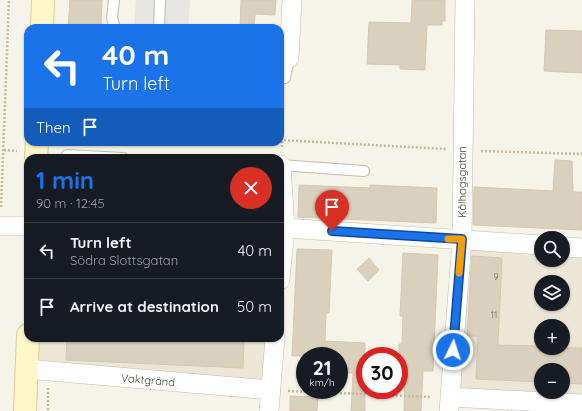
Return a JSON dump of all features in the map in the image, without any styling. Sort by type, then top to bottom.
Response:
[{"type":"main road","points":[[42,24],[43,0]]},
{"type":"main road","points":[[27,154],[34,146]]},
{"type":"main road","points":[[25,410],[28,342]]},
{"type":"street","points":[[289,58],[292,0]]},
{"type":"street","name":"Kålhagsgatan","points":[[449,404],[462,239],[465,0]]},
{"type":"street","points":[[0,226],[24,226]]},
{"type":"street","points":[[284,228],[534,244]]},
{"type":"street","points":[[570,247],[582,248]]},
{"type":"street","points":[[269,411],[275,342]]},
{"type":"street","name":"Vaktgränd","points":[[26,369],[270,390]]},
{"type":"street","points":[[449,404],[582,404]]},
{"type":"lane","points":[[114,0],[112,18],[114,24]]},
{"type":"lane","points":[[159,24],[160,0]]},
{"type":"lane","points":[[284,72],[289,58]]},
{"type":"lane","points":[[284,165],[364,171]]},
{"type":"path","points":[[0,226],[9,0]]},
{"type":"path","points":[[284,141],[582,154]]},
{"type":"path","points":[[4,150],[27,154]]},
{"type":"path","points":[[270,390],[449,404]]},
{"type":"shaded area","points":[[136,0],[190,0],[188,24],[134,24]]},
{"type":"shaded area","points":[[470,249],[534,254],[534,267],[570,267],[570,256],[582,257],[582,396],[570,395],[570,363],[534,363],[534,393],[459,389]]},
{"type":"shaded area","points":[[28,342],[275,342],[270,390],[27,364]]},
{"type":"building","points":[[70,0],[102,0],[101,24],[68,24]]},
{"type":"building","points":[[241,0],[276,0],[275,15],[255,14],[254,24],[240,24]]},
{"type":"building","points":[[412,0],[445,0],[445,21],[442,21],[442,25],[427,25],[425,70],[400,69],[400,65],[367,64],[369,22],[411,23]]},
{"type":"building","points":[[546,30],[582,31],[582,73],[544,71]]},
{"type":"building","points":[[555,160],[572,161],[573,192],[582,192],[582,230],[473,225],[474,187],[553,191]]},
{"type":"building","points":[[299,185],[370,188],[370,185],[437,188],[436,223],[298,217]]},
{"type":"building","points":[[297,249],[332,250],[329,313],[326,313],[325,341],[365,343],[365,347],[356,347],[356,399],[365,399],[365,411],[351,411],[353,373],[348,373],[348,347],[296,347],[296,356],[292,356]]},
{"type":"building","points":[[403,253],[438,255],[433,371],[423,371],[421,411],[404,411],[404,399],[408,399],[408,347],[399,347],[399,344],[402,344],[403,316],[400,316]]},
{"type":"building","points":[[472,256],[502,258],[498,345],[534,346],[534,355],[570,355],[570,348],[582,348],[582,384],[570,383],[570,363],[534,363],[534,382],[476,379],[478,336],[467,336]]},
{"type":"building","points":[[369,258],[379,270],[368,281],[357,269]]},
{"type":"building","points":[[67,342],[244,342],[243,368],[66,360]]},
{"type":"building","points":[[290,396],[296,396],[296,399],[318,399],[317,411],[290,411]]},
{"type":"slow traffic","points":[[448,239],[462,239],[459,273]]},
{"type":"route","points":[[332,231],[462,239],[453,350]]}]
